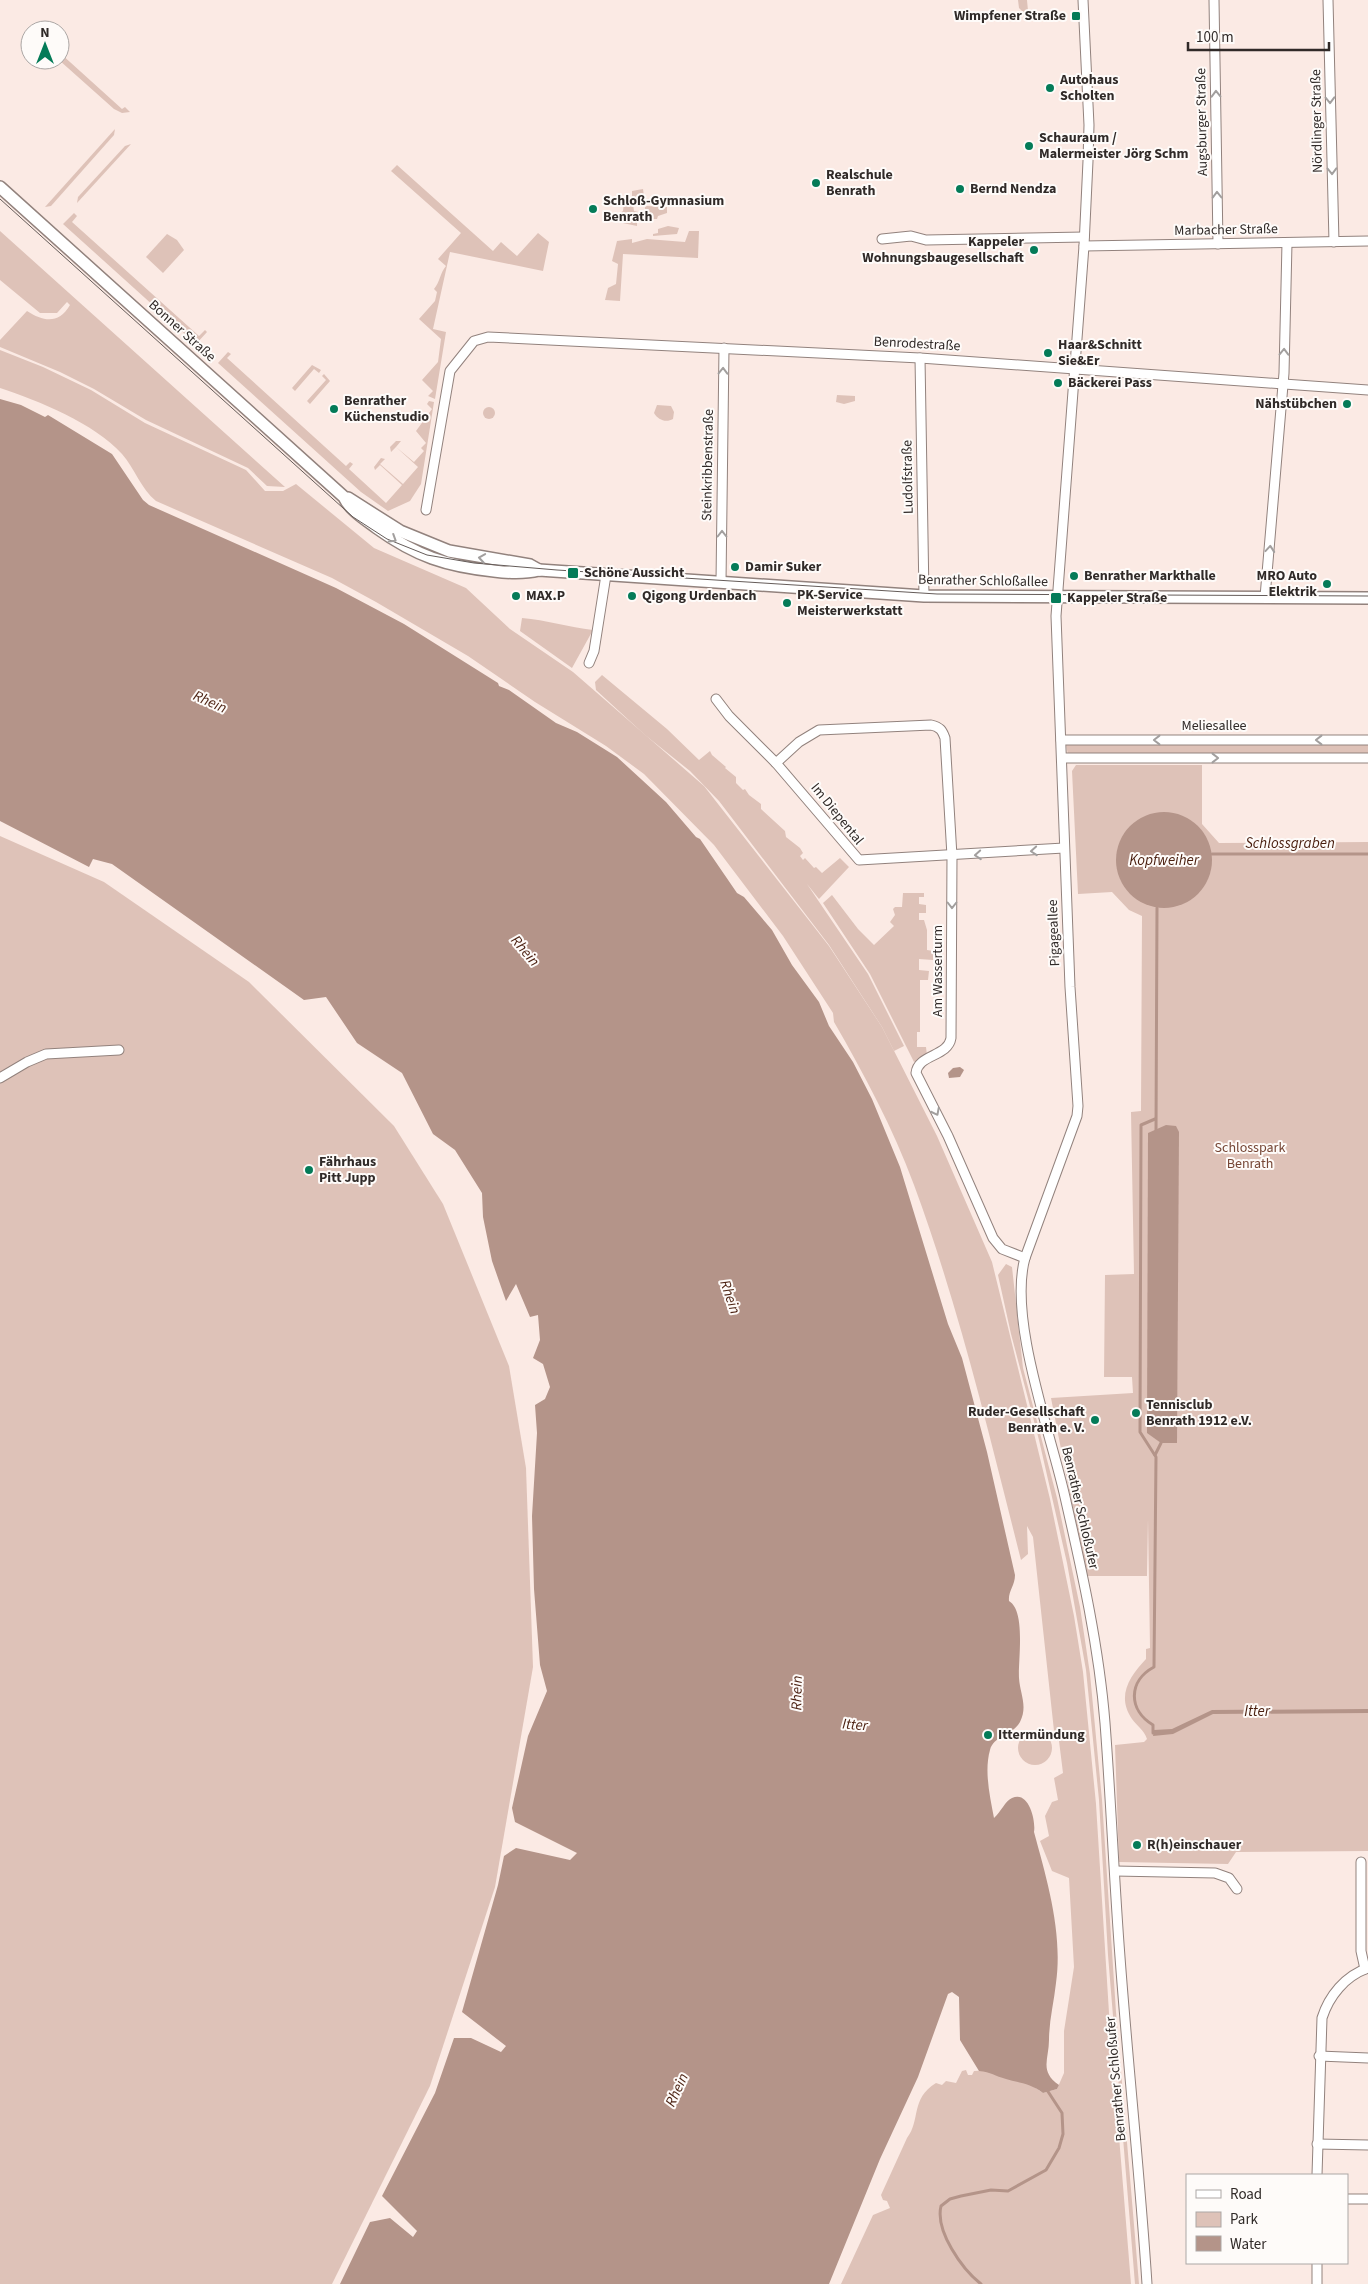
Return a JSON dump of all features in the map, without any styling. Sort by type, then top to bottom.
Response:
[{"type":"main road","name":"Bonner Straße","points":[[0,187],[344,497],[348,505],[369,523],[422,556]]},
{"type":"main road","name":"Bonner Straße","points":[[344,497],[353,500],[388,524],[426,543]]},
{"type":"main road","name":"Benrather Schloßallee","points":[[426,543],[449,551],[522,564],[539,570],[924,596],[1368,598]]},
{"type":"main road","name":"Benrather Schloßallee","points":[[422,556],[464,568],[525,574],[539,570]]},
{"type":"street","points":[[1056,597],[1084,241],[1089,125],[1083,0]]},
{"type":"street","name":"Augsburger Straße","points":[[1214,0],[1218,244]]},
{"type":"street","name":"Nördlinger Straße","points":[[1328,0],[1334,242]]},
{"type":"street","name":"Marbacher Straße","points":[[882,239],[911,236],[926,240],[1218,244],[1368,241]]},
{"type":"street","points":[[1265,597],[1283,384],[1287,243]]},
{"type":"street","name":"Benrodestraße","points":[[426,510],[450,371],[474,341],[488,337],[920,358],[1368,390]]},
{"type":"street","name":"Steinkribbenstraße","points":[[720,582],[724,348]]},
{"type":"street","name":"Ludolfstraße","points":[[920,358],[924,596]]},
{"type":"street","points":[[589,663],[594,651],[606,575]]},
{"type":"street","name":"Pigageallee","points":[[1025,1258],[1077,1116],[1078,1106],[1064,848],[1056,597]]},
{"type":"street","name":"Im Diepental","points":[[716,699],[729,716],[776,763],[859,860],[1064,848]]},
{"type":"street","points":[[776,763],[799,742],[820,730],[931,725],[939,727],[945,738],[952,856]]},
{"type":"street","name":"Meliesallee","points":[[1061,740],[1368,740]]},
{"type":"street","points":[[1062,758],[1368,758]]},
{"type":"street","name":"Am Wasserturm","points":[[952,856],[950,1044],[945,1050],[921,1062],[916,1068],[918,1078],[948,1136],[993,1238],[1002,1249],[1025,1258]]},
{"type":"street","points":[[0,1078],[27,1062],[46,1054],[119,1050]]},
{"type":"street","name":"Benrather Schloßufer","points":[[1025,1258],[1020,1276],[1020,1292],[1026,1333],[1034,1374],[1065,1497],[1098,1669],[1105,1722],[1119,1954],[1147,2284]]},
{"type":"street","points":[[1317,2174],[1319,2056],[1322,2018],[1326,2005],[1340,1986],[1367,1969],[1362,1951],[1365,1918],[1361,1862]]},
{"type":"street","points":[[1115,1871],[1215,1873],[1229,1878],[1237,1889]]},
{"type":"street","points":[[1319,2056],[1368,2058]]},
{"type":"street","points":[[1317,2144],[1368,2145]]},
{"type":"street","points":[[1348,2199],[1368,2199]]},
{"type":"street","points":[[1317,2264],[1317,2284]]},
{"type":"green space","points":[[1018,0],[1027,0],[1028,11],[1023,12],[1019,8]]},
{"type":"green space","points":[[70,62],[122,109],[125,107],[130,112],[122,113],[114,109],[70,70]]},
{"type":"green space","points":[[115,129],[114,135],[51,206],[45,207]]},
{"type":"green space","points":[[131,144],[77,203],[78,197],[125,146]]},
{"type":"green space","points":[[397,165],[493,251],[501,242],[517,256],[538,233],[549,242],[543,271],[450,252],[433,329],[446,332],[435,399],[428,396],[433,391],[422,380],[438,362],[441,339],[419,319],[435,301],[437,292],[434,289],[446,266],[438,259],[461,233],[391,171]]},
{"type":"green space","points":[[643,189],[645,204],[638,206],[636,197],[632,196],[632,191]]},
{"type":"green space","points":[[624,203],[633,204],[634,211],[638,212],[641,222],[637,222],[637,226],[618,222]]},
{"type":"green space","points":[[645,207],[667,207],[667,213],[658,216],[657,219],[653,219],[650,215],[645,214]]},
{"type":"green space","points":[[74,213],[77,216],[72,222],[199,336],[205,330],[207,332],[196,344],[63,224]]},
{"type":"green space","points":[[668,226],[679,228],[677,234],[653,236],[653,234],[658,233],[658,229]]},
{"type":"green space","points":[[0,231],[285,487],[267,486],[248,468],[146,420],[94,389],[60,372],[0,347],[0,340],[27,311],[45,319],[51,319],[61,316],[70,305],[67,302],[57,313],[40,313],[0,280]]},
{"type":"green space","points":[[689,231],[699,231],[698,258],[623,254],[620,301],[605,300],[608,288],[616,284],[618,264],[612,261],[617,241],[632,239],[632,243],[647,239],[685,242]]},
{"type":"green space","points":[[167,234],[177,240],[184,250],[163,273],[146,257]]},
{"type":"green space","points":[[0,350],[43,367],[91,390],[145,423],[246,470],[265,491],[283,491],[296,484],[374,548],[466,588],[510,629],[573,672],[704,786],[829,946],[882,1027],[937,1136],[992,1262],[1050,1499],[1074,1616],[1083,1672],[1096,1804],[1109,2013],[1131,2284],[841,2284],[873,2215],[890,2208],[887,2201],[883,2200],[881,2195],[914,2124],[922,2096],[928,2089],[936,2083],[942,2085],[946,2081],[956,2083],[962,2071],[966,2070],[968,2075],[972,2075],[974,2071],[993,2070],[1033,2086],[1043,2093],[1057,2089],[1064,2073],[1064,2031],[1074,1967],[1069,1878],[1052,1871],[1040,1841],[1049,1836],[1045,1816],[1052,1802],[1058,1800],[1054,1778],[1063,1773],[1059,1741],[1055,1740],[1033,1537],[1027,1526],[1028,1554],[1021,1560],[959,1324],[930,1231],[897,1143],[867,1081],[834,1022],[833,1013],[783,936],[714,845],[644,774],[606,746],[535,702],[468,656],[376,602],[332,578],[156,501],[146,491],[122,454],[97,432],[48,406],[0,388]]},
{"type":"green space","points":[[228,352],[231,354],[227,358],[346,466],[350,462],[353,464],[349,469],[386,503],[402,485],[380,465],[375,470],[374,467],[381,458],[385,459],[380,464],[403,484],[418,467],[396,447],[414,462],[424,451],[421,448],[426,443],[416,431],[432,409],[427,404],[429,401],[434,402],[421,484],[410,501],[388,511],[361,492],[218,363]]},
{"type":"green space","points":[[312,365],[321,370],[319,373],[314,369],[295,391],[292,388]]},
{"type":"green space","points":[[324,374],[330,381],[310,404],[307,401],[326,380],[322,376]]},
{"type":"green space","points":[[837,395],[855,396],[855,401],[844,404],[836,402]]},
{"type":"green space","points":[[657,405],[671,406],[674,412],[673,419],[665,421],[658,417],[654,413]]},
{"type":"green space","points":[[487,407],[491,407],[495,413],[491,419],[487,419],[483,415],[483,411]]},
{"type":"green space","points":[[396,441],[401,441],[391,452],[390,447]]},
{"type":"green space","points":[[522,618],[593,630],[572,668],[520,631]]},
{"type":"green space","points":[[602,675],[667,729],[699,760],[710,751],[736,777],[736,783],[761,804],[761,809],[785,831],[786,837],[800,848],[803,853],[800,856],[803,860],[805,858],[814,868],[816,867],[822,873],[840,858],[849,867],[819,899],[807,884],[868,974],[904,1046],[894,1051],[882,1027],[829,945],[719,801],[690,771],[645,735],[596,690],[595,682]]},
{"type":"green space","points":[[1368,742],[1368,755],[1068,755],[1066,744]]},
{"type":"green space","name":"Schlosspark Benrath","points":[[1076,765],[1202,765],[1202,824],[1219,843],[1368,842],[1368,1851],[1236,1852],[1228,1864],[1119,1862],[1115,1745],[1144,1742],[1147,1739],[1127,1711],[1125,1694],[1130,1679],[1146,1659],[1146,1649],[1150,1648],[1148,1519],[1147,1576],[1086,1576],[1051,1398],[1133,1393],[1132,1377],[1104,1377],[1105,1275],[1134,1274],[1131,1112],[1141,1111],[1142,916],[1129,910],[1112,892],[1078,894],[1072,771]]},
{"type":"green space","points":[[0,836],[104,882],[249,982],[394,1126],[443,1204],[509,1366],[526,1468],[533,1667],[495,1887],[430,2086],[332,2284],[0,2284]]},
{"type":"green space","points":[[903,893],[924,893],[924,897],[919,897],[919,904],[926,905],[926,913],[919,913],[919,920],[924,920],[927,930],[927,950],[933,951],[933,960],[919,959],[919,970],[929,971],[928,980],[920,980],[920,1032],[917,1032],[917,1047],[926,1047],[927,1056],[914,1062],[870,974],[823,903],[832,895],[858,929],[874,945],[894,926],[890,922],[895,915],[893,909],[895,907],[902,907]]},
{"type":"green space","points":[[1006,1264],[1012,1267],[1023,1368],[1057,1498],[1080,1607],[1090,1674],[1102,1800],[1116,2012],[1139,2284],[1135,2284],[1108,1955],[1099,1800],[1086,1670],[1067,1563],[998,1275]]},
{"type":"green space","points":[[1035,1731],[1042,1732],[1047,1736],[1051,1741],[1051,1755],[1047,1760],[1042,1764],[1035,1765],[1028,1764],[1023,1760],[1019,1755],[1018,1748],[1019,1741],[1023,1736],[1028,1732]]},
{"type":"water","points":[[0,399],[21,405],[45,417],[48,415],[112,454],[143,500],[149,505],[336,588],[404,624],[498,683],[499,686],[509,690],[556,723],[577,732],[617,757],[666,802],[696,837],[700,839],[737,893],[744,897],[772,930],[792,965],[819,1002],[829,1026],[853,1062],[872,1099],[900,1167],[948,1324],[962,1358],[987,1452],[1015,1575],[1009,1601],[1014,1606],[1018,1615],[1020,1636],[1019,1678],[1023,1711],[1017,1726],[992,1745],[988,1758],[988,1784],[994,1818],[1010,1799],[1018,1797],[1023,1798],[1027,1802],[1034,1821],[1034,1832],[1049,1888],[1056,1926],[1058,1964],[1046,2064],[1049,2075],[1059,2085],[1057,2089],[1043,2093],[1025,2084],[979,2071],[960,2040],[959,1997],[952,1992],[948,1994],[918,2077],[880,2159],[829,2284],[340,2284],[370,2222],[390,2218],[413,2237],[417,2231],[382,2196],[435,2093],[454,2038],[471,2038],[501,2052],[506,2046],[462,2012],[498,1885],[504,1856],[516,1848],[570,1860],[577,1853],[515,1822],[512,1808],[528,1736],[547,1691],[540,1665],[534,1589],[532,1516],[537,1433],[535,1405],[545,1399],[550,1387],[543,1364],[533,1358],[540,1340],[538,1315],[530,1317],[516,1284],[506,1301],[492,1261],[483,1217],[482,1193],[455,1150],[433,1134],[402,1073],[357,1043],[326,997],[304,1000],[112,864],[93,859],[89,867],[0,821]]},
{"type":"water","name":"Kopfweiher","points":[[1164,812],[1182,815],[1198,826],[1209,842],[1212,860],[1209,878],[1198,894],[1182,905],[1164,908],[1146,905],[1130,894],[1119,878],[1116,860],[1119,842],[1130,826],[1146,815]]},
{"type":"water","points":[[960,1067],[964,1070],[960,1077],[949,1078],[948,1073],[953,1068]]},
{"type":"water","points":[[1166,1125],[1176,1126],[1179,1132],[1177,1443],[1161,1443],[1147,1433],[1148,1133]]},
{"type":"water","name":"Itter","points":[[1368,1709],[1368,1713],[1213,1714],[1173,1734],[1153,1736],[1154,1730],[1172,1729],[1212,1710]]},
{"type":"waterway","name":"Schlossgraben","points":[[1212,854],[1368,854]]},
{"type":"waterway","points":[[1156,1131],[1157,908]]},
{"type":"waterway","points":[[1153,1733],[1153,1725],[1139,1712],[1134,1696],[1139,1680],[1154,1667],[1156,1457],[1140,1432],[1141,1125],[1155,1119]]},
{"type":"waterway","points":[[1155,1455],[1161,1443]]},
{"type":"waterway","points":[[981,2284],[958,2259],[946,2238],[940,2216],[941,2206],[950,2199],[961,2196],[991,2190],[1008,2191],[1046,2170],[1059,2148],[1063,2134],[1062,2113],[1047,2090]]},
{"type":"tram line","points":[[0,199],[353,517],[387,539],[427,555],[474,563],[557,570],[937,594],[1368,596]]},
{"type":"place","name":"Wimpfener Straße","points":[[1076,16]]},
{"type":"place","name":"Autohaus Scholten","points":[[1050,88]]},
{"type":"place","name":"Schauraum / Malermeister Jörg Schm","points":[[1029,146]]},
{"type":"place","name":"Realschule Benrath","points":[[816,183]]},
{"type":"place","name":"Bernd Nendza","points":[[960,189]]},
{"type":"place","name":"Schloß-Gymnasium Benrath","points":[[593,209]]},
{"type":"place","name":"Kappeler Wohnungsbaugesellschaft","points":[[1034,250]]},
{"type":"place","name":"Haar&Schnitt Sie&Er","points":[[1048,353]]},
{"type":"place","name":"Bäckerei Pass","points":[[1058,383]]},
{"type":"place","name":"Nähstübchen","points":[[1347,404]]},
{"type":"place","name":"Benrather Küchenstudio","points":[[334,409]]},
{"type":"place","name":"Damir Suker","points":[[735,567]]},
{"type":"place","name":"Schöne Aussicht","points":[[573,573]]},
{"type":"place","name":"Benrather Markthalle","points":[[1074,576]]},
{"type":"place","name":"MRO Auto Elektrik","points":[[1327,584]]},
{"type":"place","name":"MAX.P","points":[[516,596]]},
{"type":"place","name":"Qigong Urdenbach","points":[[632,596]]},
{"type":"place","name":"Kappeler Straße","points":[[1056,598]]},
{"type":"place","name":"PK-Service Meisterwerkstatt","points":[[787,603]]},
{"type":"place","name":"Fährhaus Pitt Jupp","points":[[309,1170]]},
{"type":"place","name":"Tennisclub Benrath 1912 e.V.","points":[[1136,1413]]},
{"type":"place","name":"Ruder-Gesellschaft Benrath e. V.","points":[[1095,1420]]},
{"type":"place","name":"Ittermündung","points":[[988,1735]]},
{"type":"place","name":"R(h)einschauer","points":[[1137,1845]]},
{"type":"water label","name":"Rhein","points":[[210,702]]},
{"type":"water label","name":"Rhein","points":[[525,951]]},
{"type":"water label","name":"Rhein","points":[[730,1297]]},
{"type":"water label","name":"Rhein","points":[[797,1693]]},
{"type":"water label","name":"Rhein","points":[[677,2090]]}]
